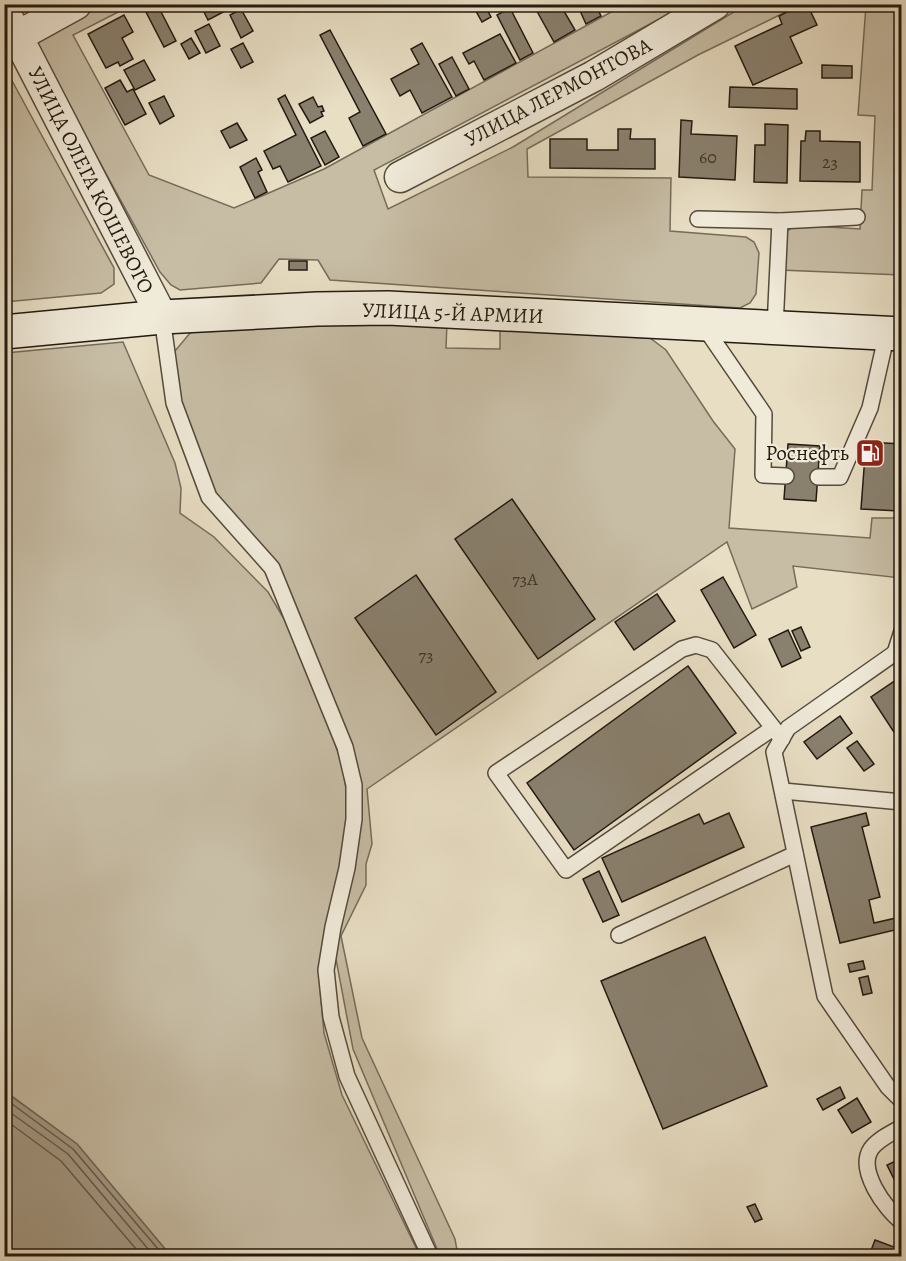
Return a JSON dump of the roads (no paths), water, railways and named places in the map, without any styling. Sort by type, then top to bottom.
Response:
[{"type":"street","points":[[11,23],[75,4]]},
{"type":"street","name":"УЛИЦА ЛЕРМОНТОВА","points":[[400,177],[594,76],[715,4]]},
{"type":"street","name":"УЛИЦА ОЛЕГА КОШЕВОГО","points":[[11,23],[162,316]]},
{"type":"street","name":"УЛИЦА 5-Й АРМИИ","points":[[4,332],[162,316],[388,308],[894,334]]},
{"type":"lane","points":[[698,219],[780,221],[857,217]]},
{"type":"lane","points":[[775,328],[780,221]]},
{"type":"lane","points":[[162,316],[174,404],[209,497],[272,568],[345,747],[354,784],[354,819],[347,868],[333,927],[326,970],[331,1017],[348,1076],[430,1257]]},
{"type":"lane","points":[[703,325],[764,414],[763,475],[786,476]]},
{"type":"lane","points":[[818,477],[840,477],[870,408],[894,334]]},
{"type":"lane","points":[[902,631],[898,650],[788,728],[777,734],[566,870],[496,773],[682,649],[696,645],[712,650],[777,734],[774,752],[825,996],[888,1087],[902,1101]]},
{"type":"lane","points":[[783,790],[902,802]]},
{"type":"lane","points":[[619,935],[795,854]]},
{"type":"lane","points":[[902,1127],[877,1143],[871,1150],[867,1166],[868,1175],[892,1214],[902,1222]]},
{"type":"water","points":[[4,1091],[77,1144],[171,1256],[5,1256]]},
{"type":"place","name":"Роснефть","points":[[870,453]]}]
